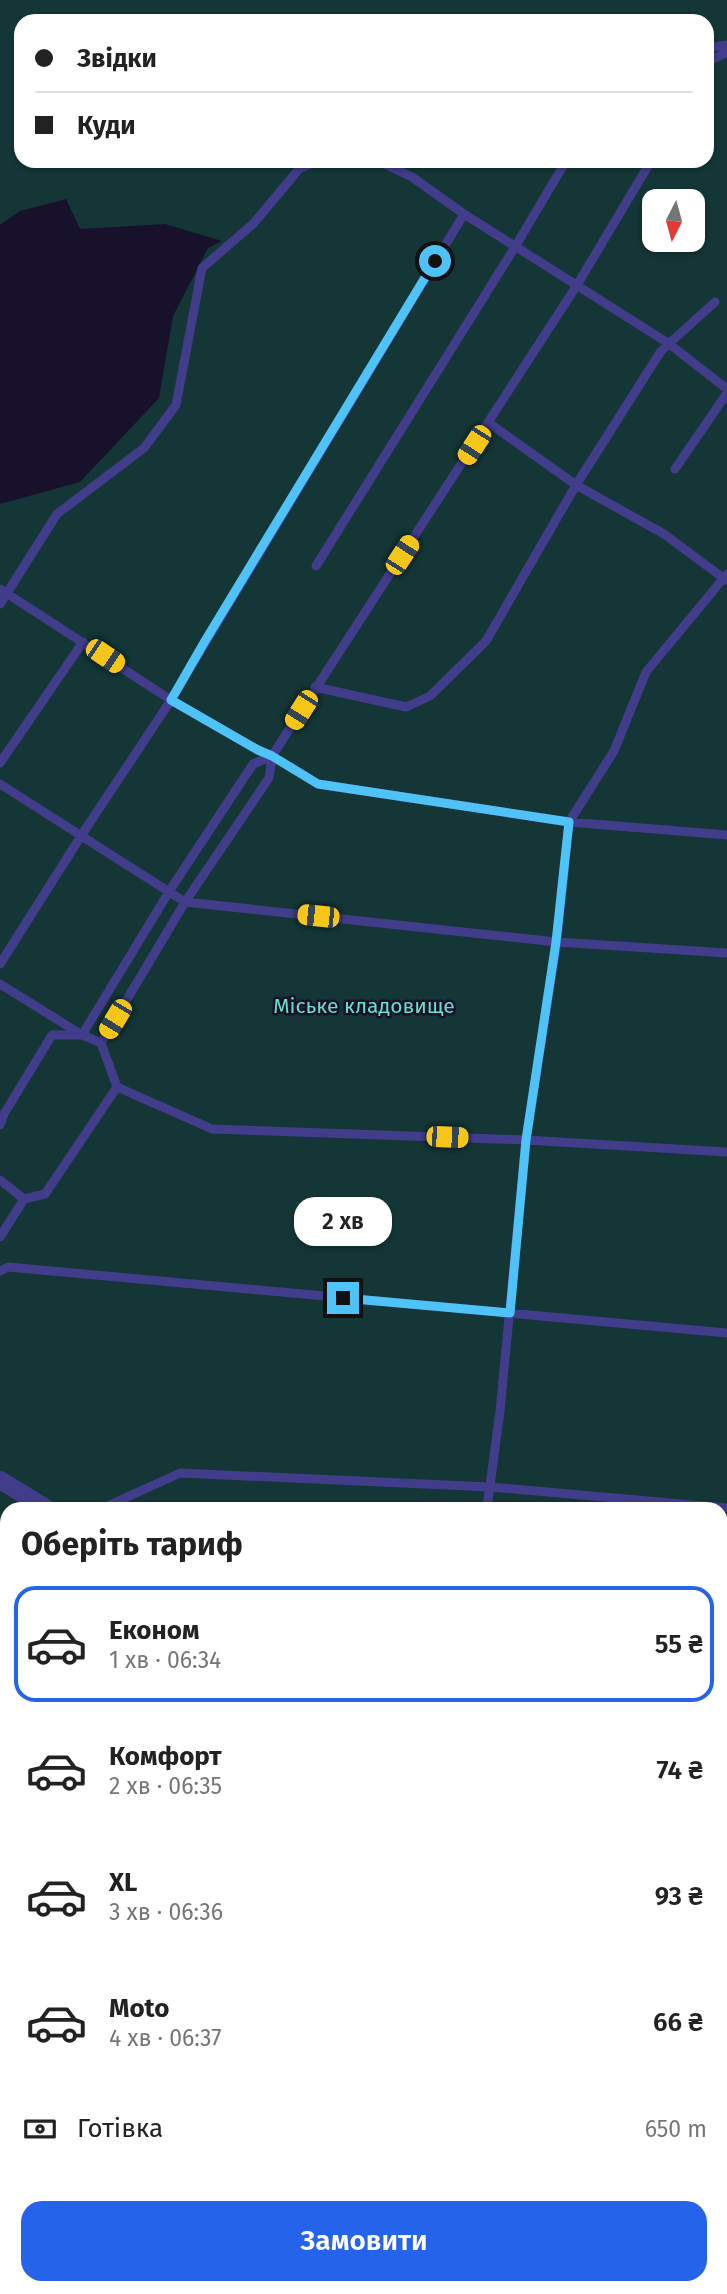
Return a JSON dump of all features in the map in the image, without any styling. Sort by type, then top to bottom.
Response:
[{"type":"street","points":[[0,1480],[36,1502]]},
{"type":"lane","points":[[0,604],[4,591],[57,514],[144,448],[176,405],[202,268],[253,224],[301,168]]},
{"type":"lane","points":[[392,168],[412,177],[464,214],[668,344],[727,391],[675,469]]},
{"type":"lane","points":[[316,566],[562,168]]},
{"type":"lane","points":[[101,1043],[185,902],[269,778],[272,756],[315,687],[489,423],[577,285],[647,168]]},
{"type":"lane","points":[[0,964],[171,700],[464,214]]},
{"type":"lane","points":[[315,687],[406,708],[430,696],[486,641],[576,485],[668,344],[715,302]]},
{"type":"lane","points":[[488,1502],[526,1140],[556,942],[569,822],[614,751],[646,672],[726,578],[664,534],[576,485],[489,423]]},
{"type":"lane","points":[[4,591],[171,700],[318,784],[569,822],[727,835]]},
{"type":"lane","points":[[0,763],[83,642]]},
{"type":"lane","points":[[82,1035],[170,890],[253,764],[272,756]]},
{"type":"lane","points":[[0,784],[185,902],[556,942],[727,953]]},
{"type":"lane","points":[[0,984],[82,1035],[101,1043],[117,1087],[212,1129],[526,1140],[727,1152]]},
{"type":"lane","points":[[0,1125],[52,1035],[82,1035]]},
{"type":"lane","points":[[0,1237],[24,1199],[45,1194],[117,1087]]},
{"type":"lane","points":[[1,1182],[24,1199]]},
{"type":"lane","points":[[0,1271],[8,1267],[727,1333]]},
{"type":"lane","points":[[116,1502],[180,1473],[491,1487],[660,1502]]},
{"type":"green space","name":"Міське кладовище","points":[[0,0],[727,0],[727,54],[714,57],[714,14],[14,14],[14,168],[714,168],[714,62],[727,58],[727,1502],[0,1502],[0,504],[80,482],[159,398],[173,316],[208,248],[222,241],[165,224],[80,229],[66,199],[20,211],[0,225]]},
{"type":"route","points":[[343,1298],[510,1313],[526,1140],[556,942],[569,822],[318,784],[171,700],[435,261]]}]
